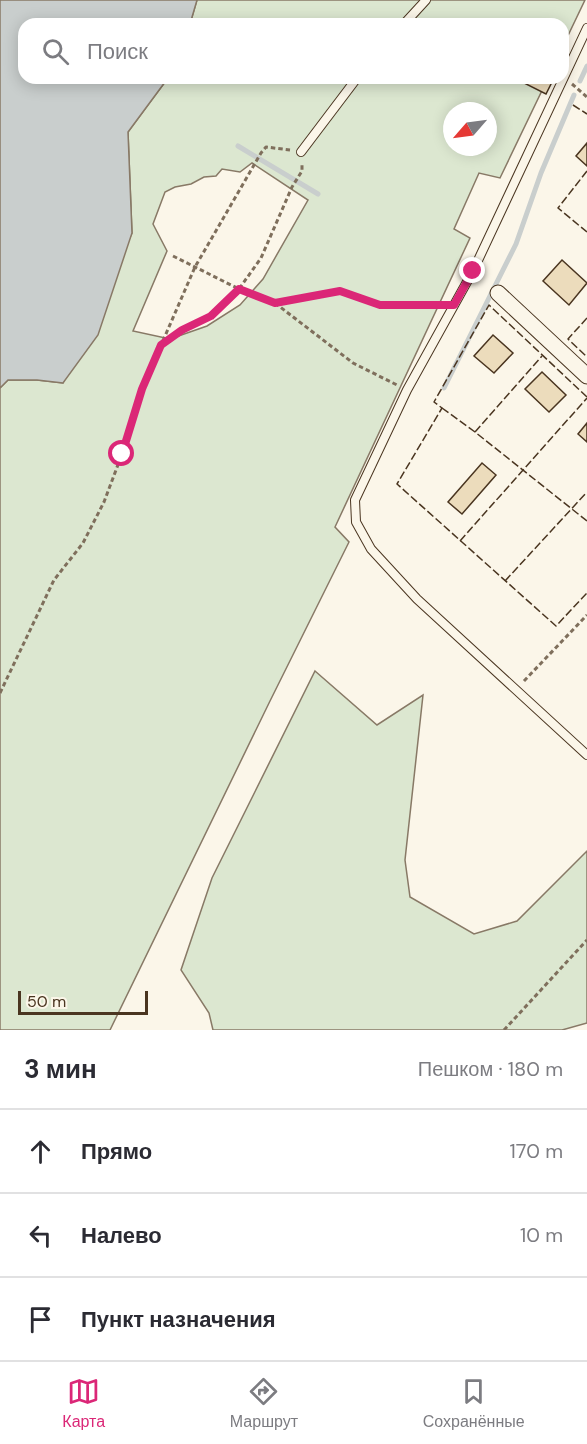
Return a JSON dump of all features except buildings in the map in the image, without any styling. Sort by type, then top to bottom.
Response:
[{"type":"street","points":[[498,293],[587,376]]},
{"type":"lane","points":[[410,18],[426,0]]},
{"type":"lane","points":[[569,66],[587,28]]},
{"type":"lane","points":[[301,152],[352,84]]},
{"type":"lane","points":[[561,84],[473,271],[407,390],[355,500],[356,522],[371,549],[417,599],[587,755]]},
{"type":"path","points":[[569,81],[587,97]]},
{"type":"path","points":[[0,693],[54,580],[83,543],[104,502],[142,389],[195,267],[266,147],[301,152]]},
{"type":"path","points":[[161,345],[182,330],[211,316],[239,289],[261,258],[298,177]]},
{"type":"path","points":[[173,256],[239,289],[275,303],[353,363],[407,390]]},
{"type":"path","points":[[275,303],[340,291],[380,305],[454,305]]},
{"type":"path","points":[[516,690],[587,615]]},
{"type":"path","points":[[504,1030],[587,940]]},
{"type":"green space","points":[[197,0],[585,0],[569,33],[569,18],[192,18]]},
{"type":"green space","points":[[164,84],[545,84],[500,178],[479,173],[454,229],[470,238],[335,527],[349,542],[110,1030],[0,1030],[0,388],[8,380],[63,383],[132,233],[128,132]],"holes":[[[252,163],[308,200],[263,279],[240,305],[207,326],[170,339],[133,331],[167,251],[153,224],[165,192],[175,187],[191,184],[204,177],[216,176],[222,169],[240,172]]]},
{"type":"green space","points":[[315,671],[377,725],[423,695],[405,860],[410,897],[474,934],[517,921],[587,851],[587,1023],[562,1030],[213,1030],[209,1013],[181,970],[212,878]]},
{"type":"shaded area","points":[[0,0],[197,0],[192,18],[18,18],[18,84],[164,84],[128,132],[132,233],[98,335],[63,383],[8,380],[0,388]]},
{"type":"waterway","points":[[580,81],[587,66]]},
{"type":"waterway","points":[[444,388],[516,244],[541,173],[574,95]]},
{"type":"waterway","points":[[238,146],[318,194]]},
{"type":"fence","points":[[573,105],[587,114]]},
{"type":"fence","points":[[587,171],[558,208],[587,232]]},
{"type":"fence","points":[[587,397],[489,305],[434,402],[442,408],[397,484],[556,626],[587,593]]},
{"type":"fence","points":[[587,318],[568,339],[587,357]]},
{"type":"fence","points":[[475,432],[542,356]]},
{"type":"fence","points":[[460,541],[587,398]]},
{"type":"fence","points":[[442,408],[587,521]]},
{"type":"fence","points":[[505,581],[587,492]]},
{"type":"route","points":[[122,454],[142,389],[161,345],[182,330],[211,316],[239,289],[275,303],[340,291],[380,305],[454,305],[473,271]]}]
